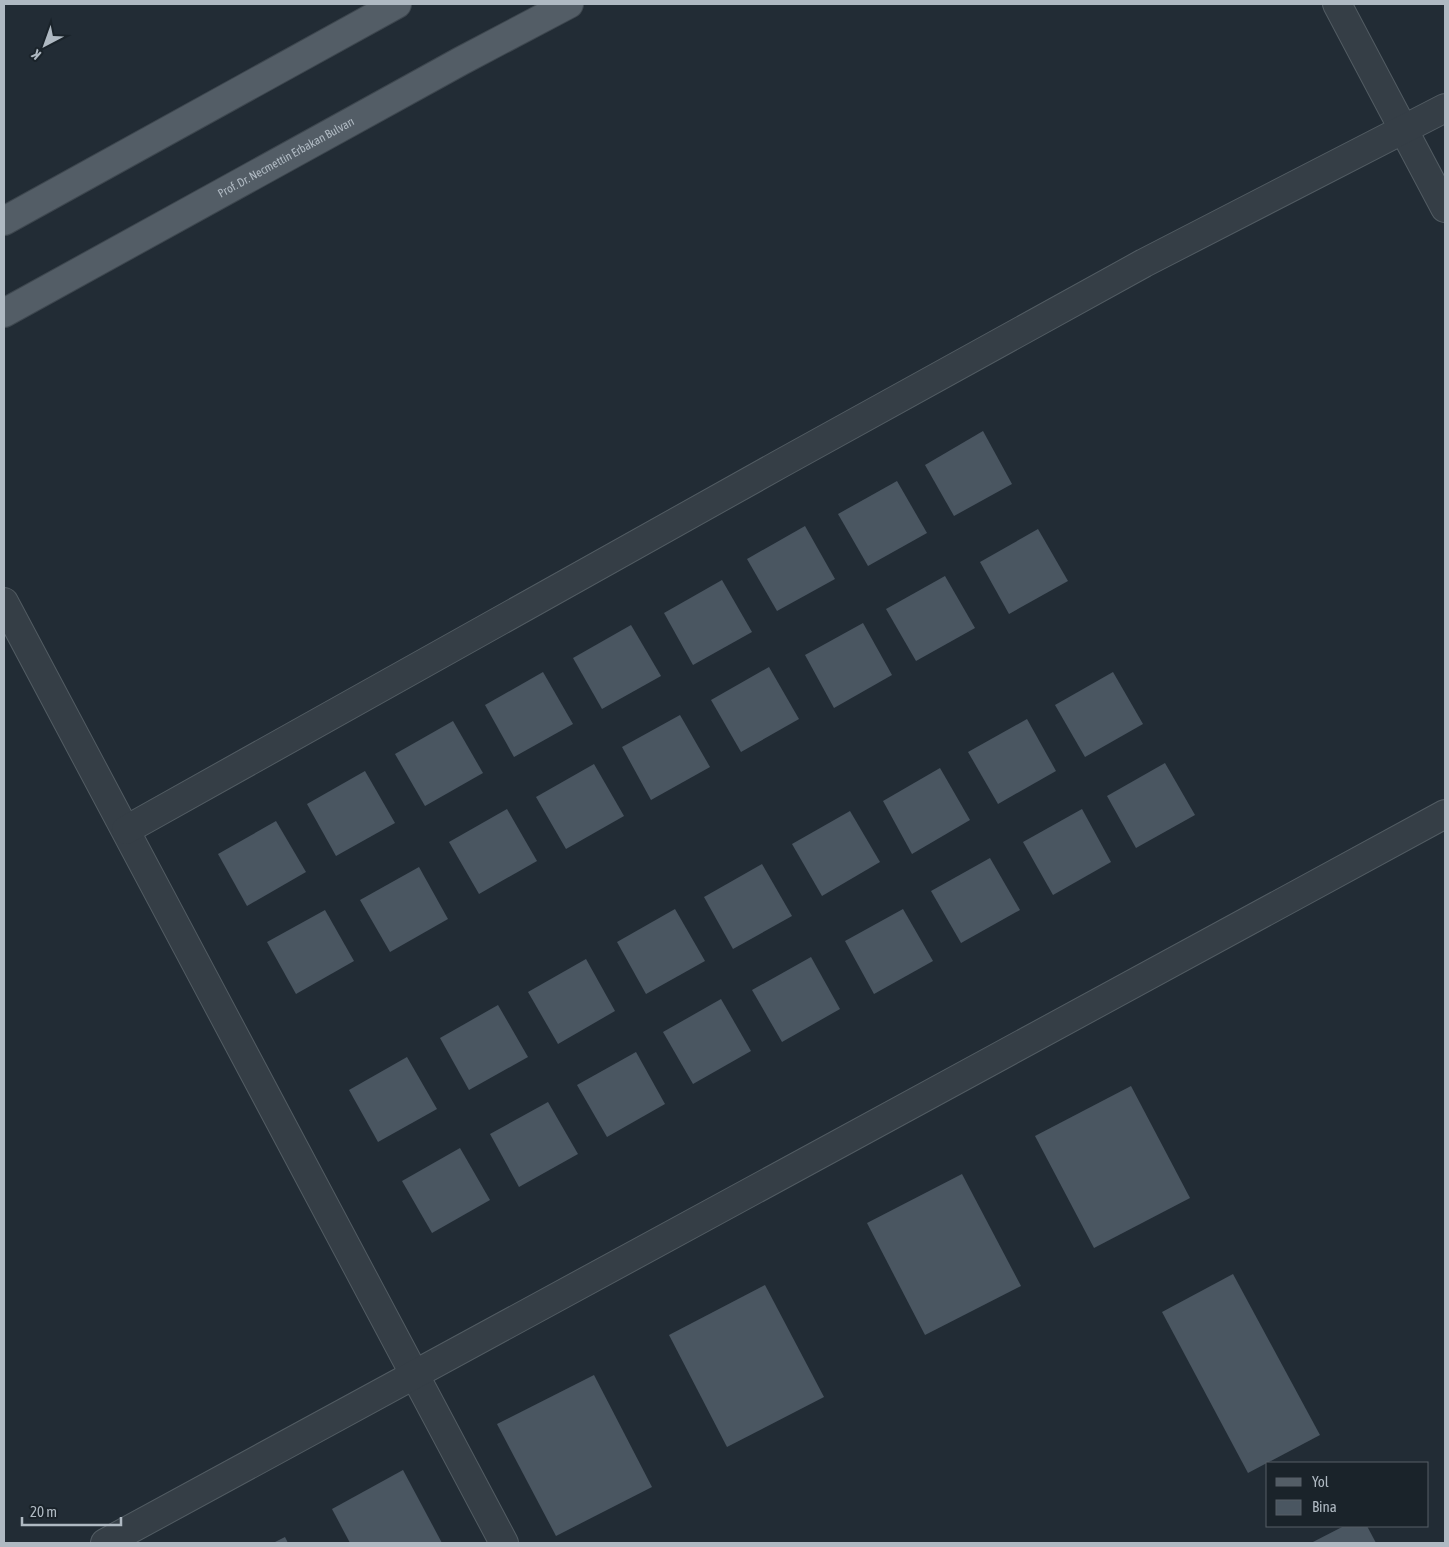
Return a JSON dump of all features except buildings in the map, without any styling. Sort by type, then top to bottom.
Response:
[{"type":"main road","points":[[4,221],[397,4]]},
{"type":"main road","name":"Prof. Dr. Necmettin Erbakan Bulvarı","points":[[4,313],[462,60],[569,4]]},
{"type":"street","points":[[1337,4],[1445,208]]},
{"type":"street","points":[[126,830],[780,464],[1118,278],[1403,128],[1445,108]]},
{"type":"street","points":[[4,602],[504,1543]]},
{"type":"street","points":[[105,1543],[1445,814]]}]
